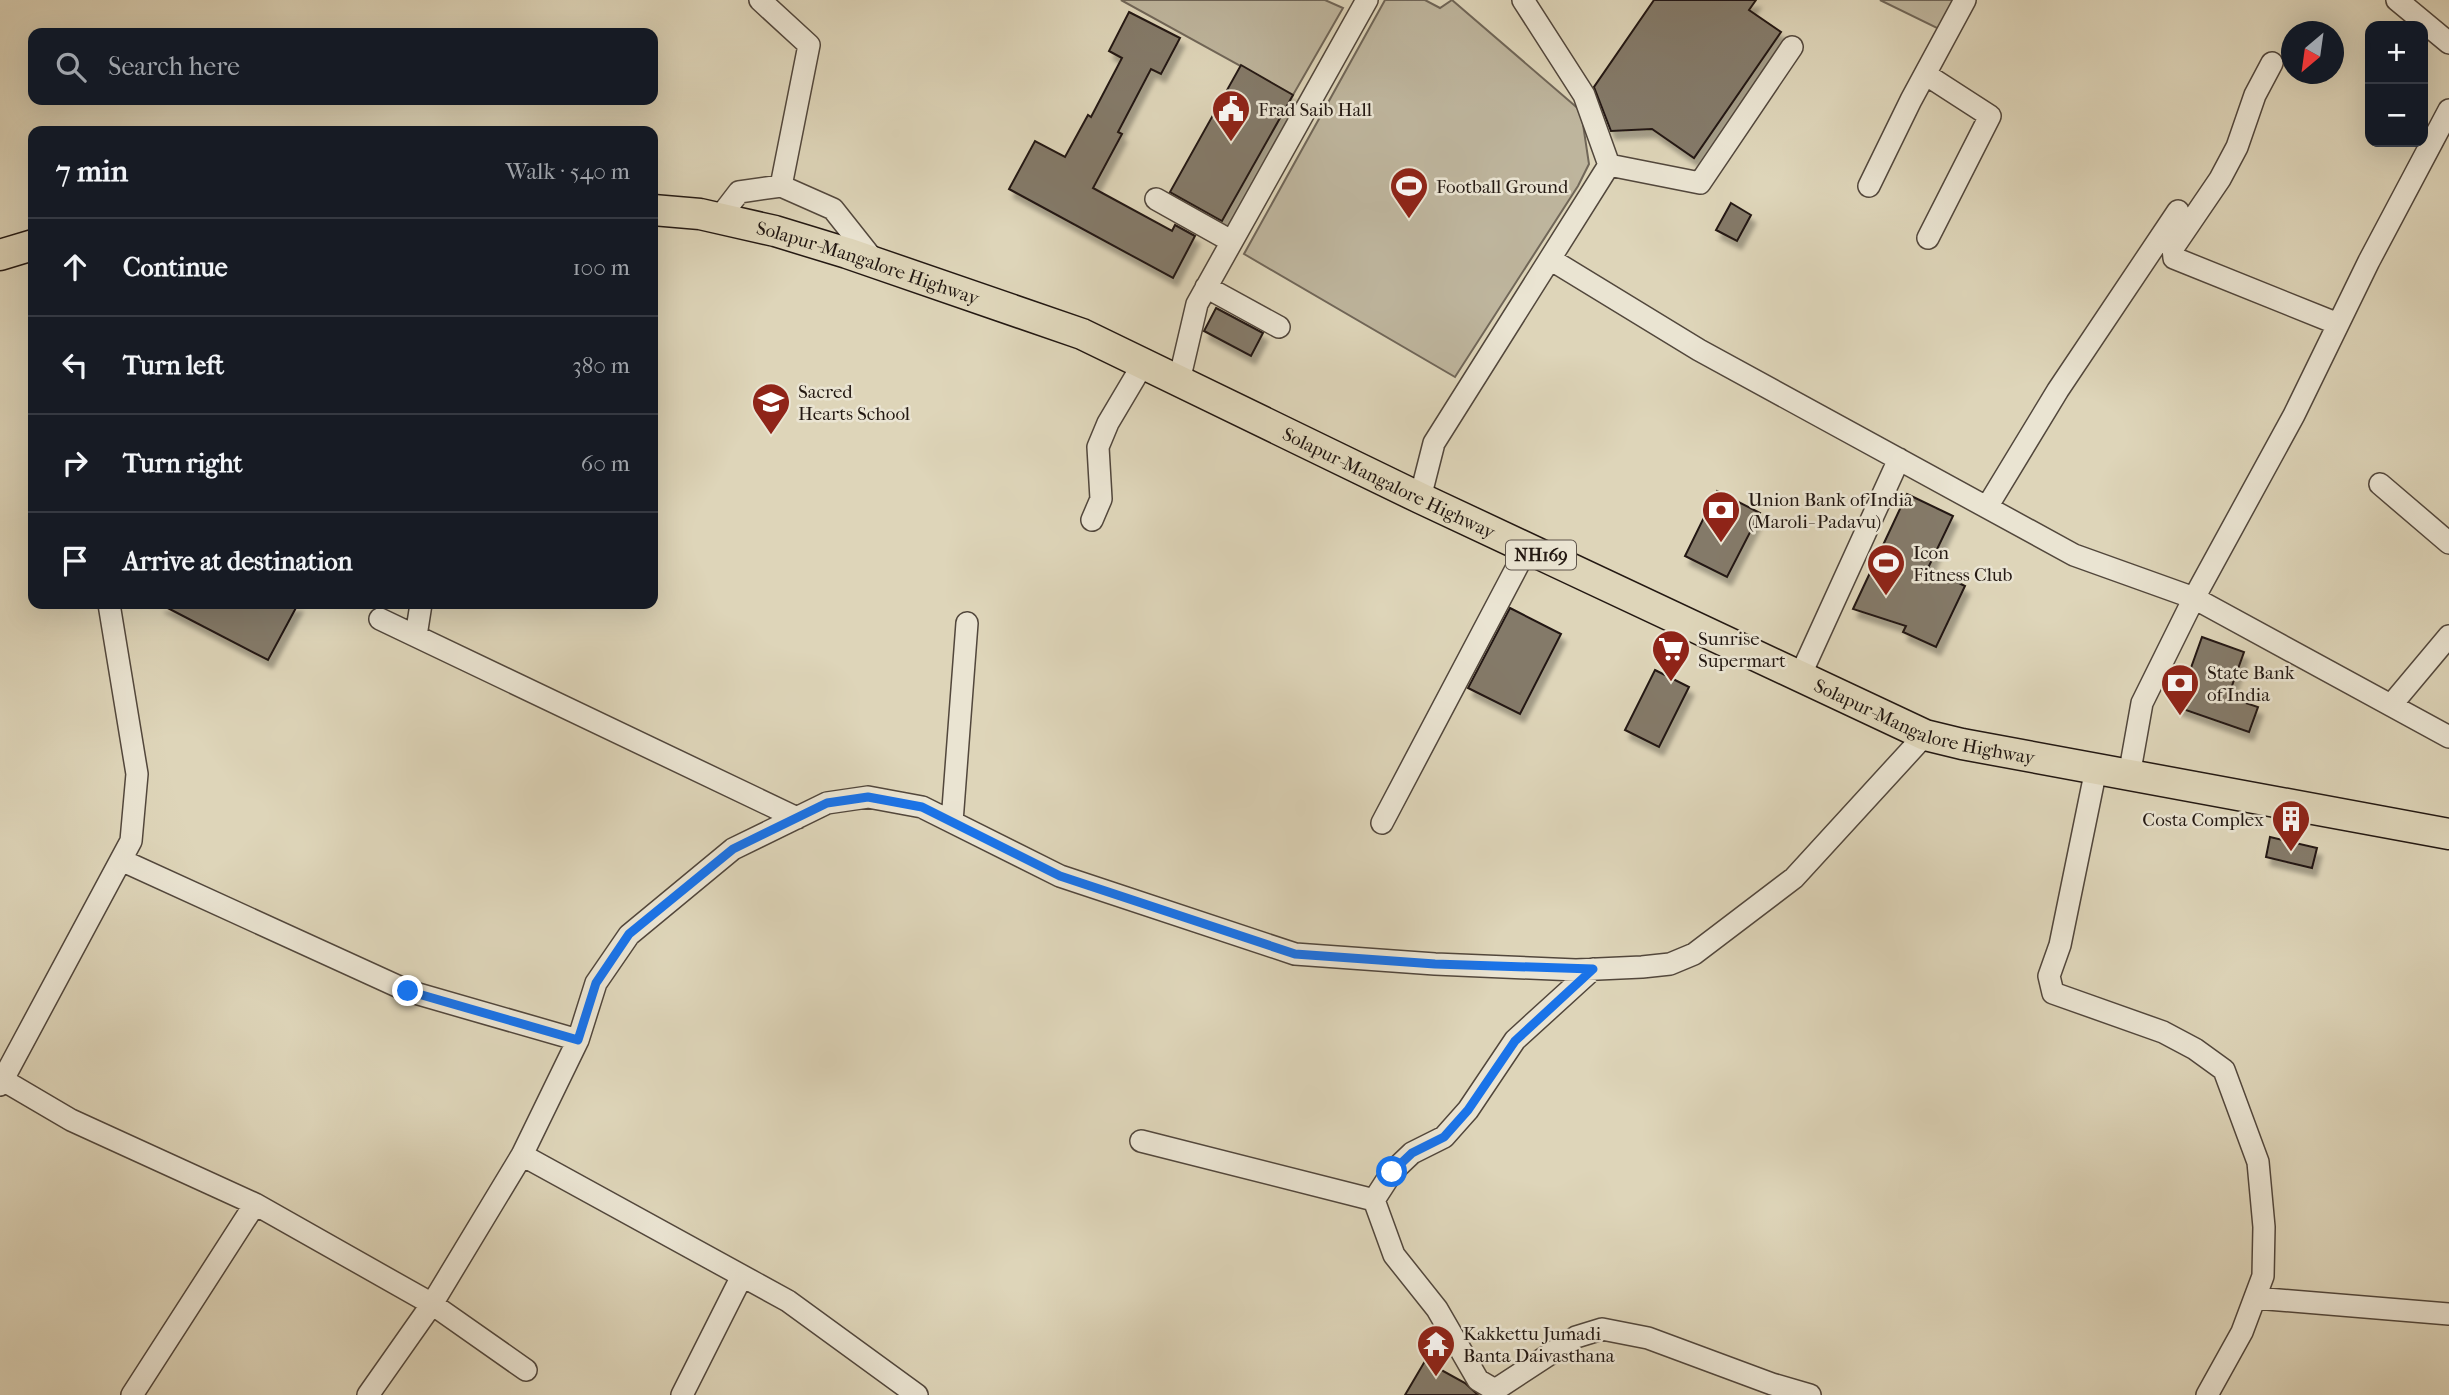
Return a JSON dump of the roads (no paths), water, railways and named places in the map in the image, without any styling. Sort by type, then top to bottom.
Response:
[{"type":"highway","name":"Solapur-Mangalore Highway","points":[[658,210],[700,214],[775,231],[875,262],[1082,334],[1420,498],[1925,735],[2129,776],[2449,834]]},
{"type":"highway","points":[[0,255],[28,247]]},
{"type":"street","points":[[760,0],[809,45],[781,186]]},
{"type":"street","points":[[1179,381],[1197,304],[1367,0]]},
{"type":"street","points":[[1523,0],[1584,95],[1609,165]]},
{"type":"street","points":[[1869,186],[1965,0]]},
{"type":"street","points":[[2397,0],[2449,43]]},
{"type":"street","points":[[1609,165],[1700,183],[1792,47]]},
{"type":"street","points":[[2272,63],[2256,94],[2237,146],[2220,179],[2174,248],[2174,258],[2338,324]]},
{"type":"street","points":[[1925,74],[1990,116],[1928,238]]},
{"type":"street","points":[[2129,776],[2142,703],[2194,598],[2294,415],[2449,110]]},
{"type":"street","points":[[1420,498],[1434,443],[1609,165]]},
{"type":"street","points":[[719,218],[740,192],[781,186],[833,209],[875,262]]},
{"type":"street","points":[[1156,199],[1231,241]]},
{"type":"street","points":[[1987,507],[2058,390],[2178,211]]},
{"type":"street","points":[[1550,259],[1699,350],[2074,555],[2194,598],[2449,737]]},
{"type":"street","points":[[1206,287],[1279,327]]},
{"type":"street","points":[[1092,520],[1101,499],[1098,447],[1108,423],[1143,364]]},
{"type":"street","points":[[1800,676],[1899,459]]},
{"type":"street","points":[[2381,484],[2449,543]]},
{"type":"street","points":[[1382,822],[1527,548]]},
{"type":"street","points":[[110,609],[137,774],[131,841],[1,1083],[71,1120],[255,1204],[432,1304],[526,1370]]},
{"type":"street","points":[[416,636],[420,609]]},
{"type":"street","points":[[380,619],[797,818]]},
{"type":"street","points":[[951,822],[967,623]]},
{"type":"street","points":[[2392,704],[2449,636]]},
{"type":"street","points":[[368,1395],[432,1304],[522,1155],[578,1040],[596,983],[629,934],[733,849],[827,803],[868,797],[922,807],[1060,876],[1295,954],[1435,964],[1593,969],[1670,964],[1694,954],[1794,878],[1925,735]]},
{"type":"street","points":[[2096,769],[2060,944],[2049,976],[2053,993],[2074,998],[2163,1032],[2195,1049],[2224,1070],[2258,1162],[2264,1227],[2263,1276],[2242,1332],[2207,1395]]},
{"type":"street","points":[[121,860],[408,991],[578,1040]]},
{"type":"street","points":[[1374,1200],[1392,1172],[1412,1153],[1444,1137],[1468,1110],[1515,1041],[1593,969]]},
{"type":"street","points":[[1141,1140],[1374,1200]]},
{"type":"street","points":[[522,1155],[788,1301],[917,1395]]},
{"type":"street","points":[[1374,1200],[1394,1255],[1437,1309],[1478,1380],[1495,1390],[1576,1337],[1602,1329],[1648,1338],[1772,1384],[1810,1395]]},
{"type":"street","points":[[132,1395],[255,1204]]},
{"type":"street","points":[[682,1395],[742,1276]]},
{"type":"street","points":[[2255,1298],[2449,1314]]},
{"type":"place","name":"Frad Saib Hall","points":[[1231,143]]},
{"type":"place","name":"Football Ground","points":[[1409,220]]},
{"type":"place","name":"Sacred Hearts School","points":[[771,436]]},
{"type":"place","name":"Union Bank of India (Maroli- Padavu)","points":[[1721,544]]},
{"type":"place","name":"Icon Fitness Club","points":[[1886,597]]},
{"type":"place","name":"Sunrise Supermart","points":[[1671,683]]},
{"type":"place","name":"State Bank of India","points":[[2180,717]]},
{"type":"place","name":"Costa Complex","points":[[2291,853]]},
{"type":"place","name":"Kakkettu Jumadi Banta Daivasthana","points":[[1436,1378]]}]
